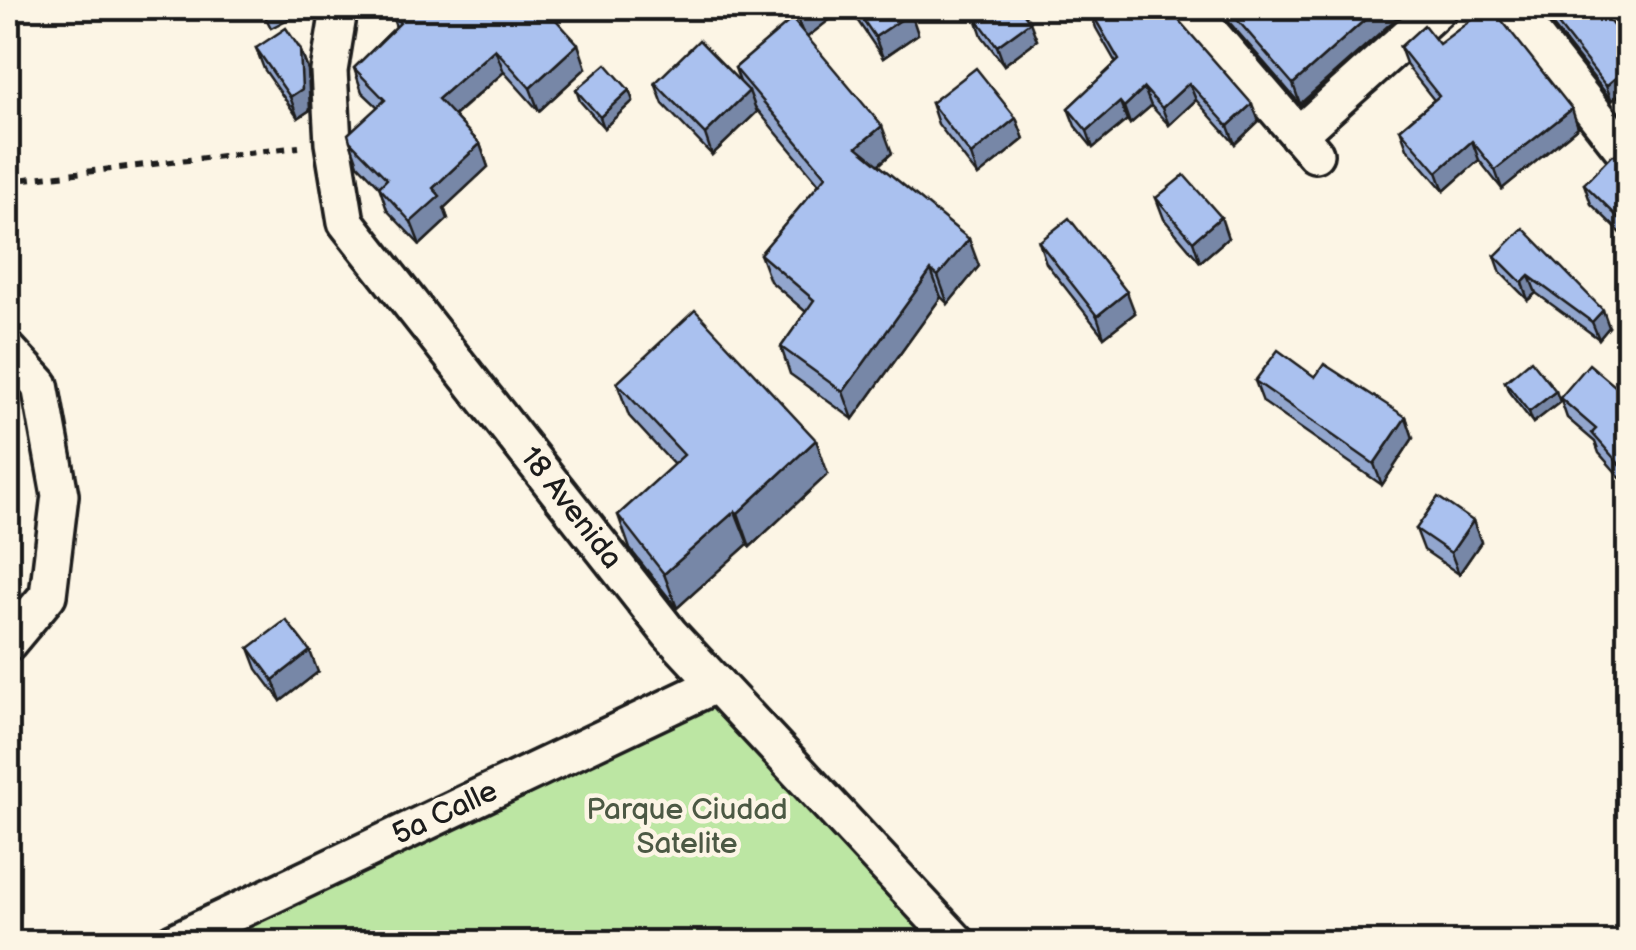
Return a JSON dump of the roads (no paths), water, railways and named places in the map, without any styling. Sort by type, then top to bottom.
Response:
[{"type":"street","name":"18 Avenida","points":[[336,8],[329,72],[332,144],[346,222],[670,634],[957,942]]},
{"type":"street","points":[[1189,8],[1306,144],[1439,8]]},
{"type":"street","points":[[1512,8],[1628,156]]},
{"type":"street","points":[[8,350],[40,385],[60,495],[48,595],[8,643]]},
{"type":"street","name":"5a Calle","points":[[173,942],[717,684]]},
{"type":"park label","name":"Parque Ciudad Satelite","points":[[687,827]]}]
